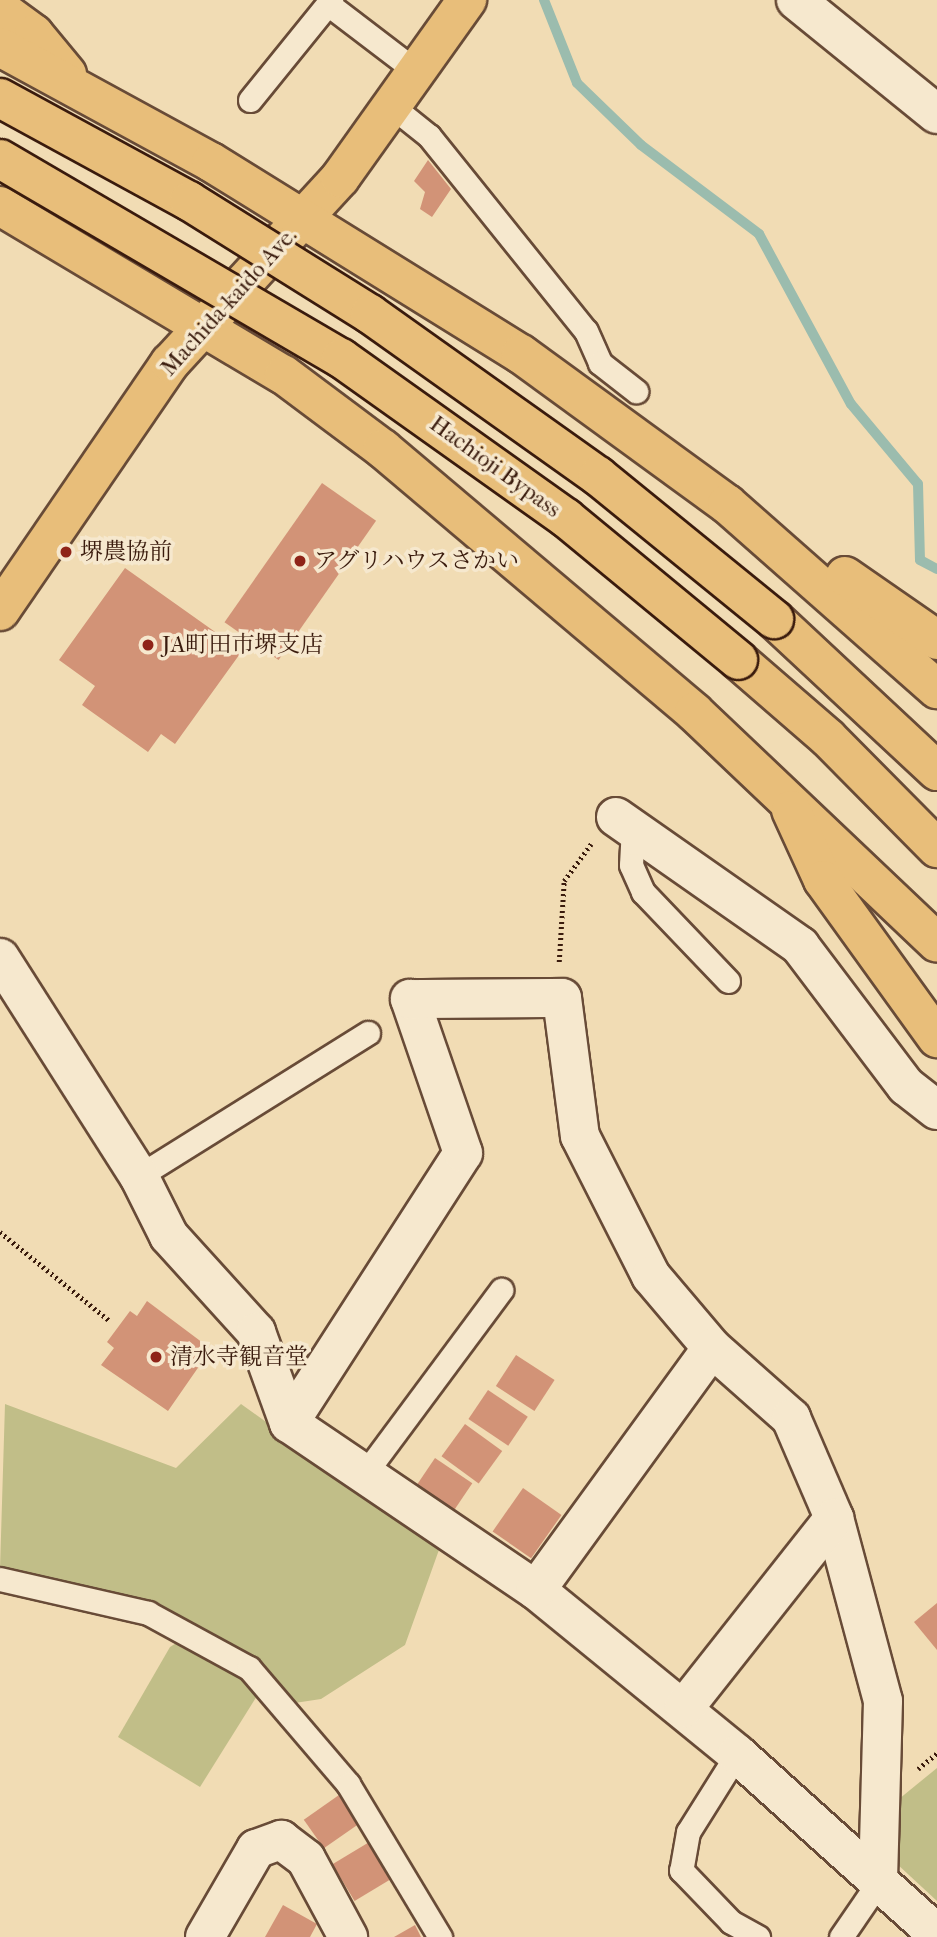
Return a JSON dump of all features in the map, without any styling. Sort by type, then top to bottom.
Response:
[{"type":"main road","name":"Machida-kaido Ave.","points":[[0,611],[87,477],[203,324],[304,219],[420,74],[467,0]]},
{"type":"main road","points":[[0,9],[34,34],[80,89]]},
{"type":"main road","points":[[0,47],[80,89],[304,219],[521,354],[727,504],[937,640]]},
{"type":"main road","points":[[0,98],[189,201],[381,321],[598,476],[774,619],[937,771]]},
{"type":"main road","name":"Hachioji Bypass","points":[[0,159],[341,358],[566,518],[828,738],[937,848]]},
{"type":"main road","points":[[0,206],[125,276],[308,392],[462,512],[786,798],[937,943]]},
{"type":"main road","points":[[0,230],[125,276]]},
{"type":"main road","points":[[727,504],[937,690]]},
{"type":"main road","points":[[786,798],[822,880],[937,1038]]},
{"type":"street","points":[[796,0],[937,114]]},
{"type":"street","points":[[624,822],[800,946],[906,1086],[937,1110]]},
{"type":"street","points":[[0,958],[139,1176],[169,1236],[256,1332],[289,1423],[363,1476],[536,1590],[684,1708],[937,1934]]},
{"type":"street","points":[[289,1423],[463,1153],[410,999],[562,998],[580,1136],[651,1276],[712,1348],[792,1418],[834,1518],[883,1701],[878,1884]]},
{"type":"street","points":[[536,1590],[712,1348]]},
{"type":"street","points":[[684,1708],[834,1518]]},
{"type":"street","points":[[205,1937],[256,1849],[281,1840],[306,1859],[348,1937]]},
{"type":"lane","points":[[250,100],[330,2],[420,74]]},
{"type":"lane","points":[[394,108],[429,136],[586,331],[600,363],[636,391]]},
{"type":"lane","points":[[624,822],[631,865],[643,892],[728,981]]},
{"type":"lane","points":[[139,1176],[368,1033]]},
{"type":"lane","points":[[363,1476],[502,1290]]},
{"type":"lane","points":[[0,1578],[148,1613],[249,1668],[348,1784],[440,1937]]},
{"type":"lane","points":[[737,1754],[688,1832],[681,1870],[731,1922],[758,1937]]},
{"type":"lane","points":[[841,1937],[878,1884]]},
{"type":"path","points":[[559,959],[567,871],[603,832],[624,822]]},
{"type":"path","points":[[0,1232],[110,1321]]},
{"type":"shaded area","points":[[5,1404],[176,1468],[241,1404],[440,1547],[405,1645],[321,1699],[288,1704],[261,1664],[185,1618],[0,1569]]},
{"type":"shaded area","points":[[181,1640],[229,1664],[257,1696],[200,1787],[118,1737],[170,1647]]},
{"type":"shaded area","points":[[937,1768],[937,1901],[896,1863],[899,1799]]},
{"type":"building","points":[[428,160],[451,189],[432,217],[420,209],[425,192],[414,181]]},
{"type":"building","points":[[322,483],[376,521],[279,660],[224,622]]},
{"type":"building","points":[[125,568],[242,651],[175,744],[161,734],[148,752],[82,705],[95,686],[59,660]]},
{"type":"building","name":"清水寺観音堂","points":[[147,1301],[211,1349],[168,1411],[101,1365],[114,1348],[107,1342],[130,1311],[137,1316]]},
{"type":"building","points":[[516,1355],[555,1380],[534,1411],[496,1386]]},
{"type":"building","points":[[488,1390],[528,1417],[508,1446],[468,1419]]},
{"type":"building","points":[[465,1424],[502,1451],[479,1483],[441,1456]]},
{"type":"building","points":[[435,1458],[472,1483],[453,1512],[415,1487]]},
{"type":"building","points":[[523,1488],[562,1515],[531,1558],[493,1531]]},
{"type":"building","points":[[937,1603],[937,1650],[914,1622]]},
{"type":"building","points":[[339,1795],[359,1824],[324,1848],[304,1820]]},
{"type":"building","points":[[371,1841],[393,1878],[355,1901],[332,1864]]},
{"type":"building","points":[[283,1905],[317,1924],[310,1937],[265,1937]]},
{"type":"building","points":[[415,1925],[421,1937],[394,1937]]},
{"type":"waterway","points":[[544,0],[577,83],[641,145],[759,234],[851,404],[918,484],[920,560],[937,569]]},
{"type":"place","name":"堺農協前","points":[[66,552]]},
{"type":"place","name":"アグリハウスさかい","points":[[300,561]]},
{"type":"place","name":"JA町田市堺支店","points":[[148,645]]},
{"type":"place","name":"清水寺観音堂","points":[[156,1357]]}]
